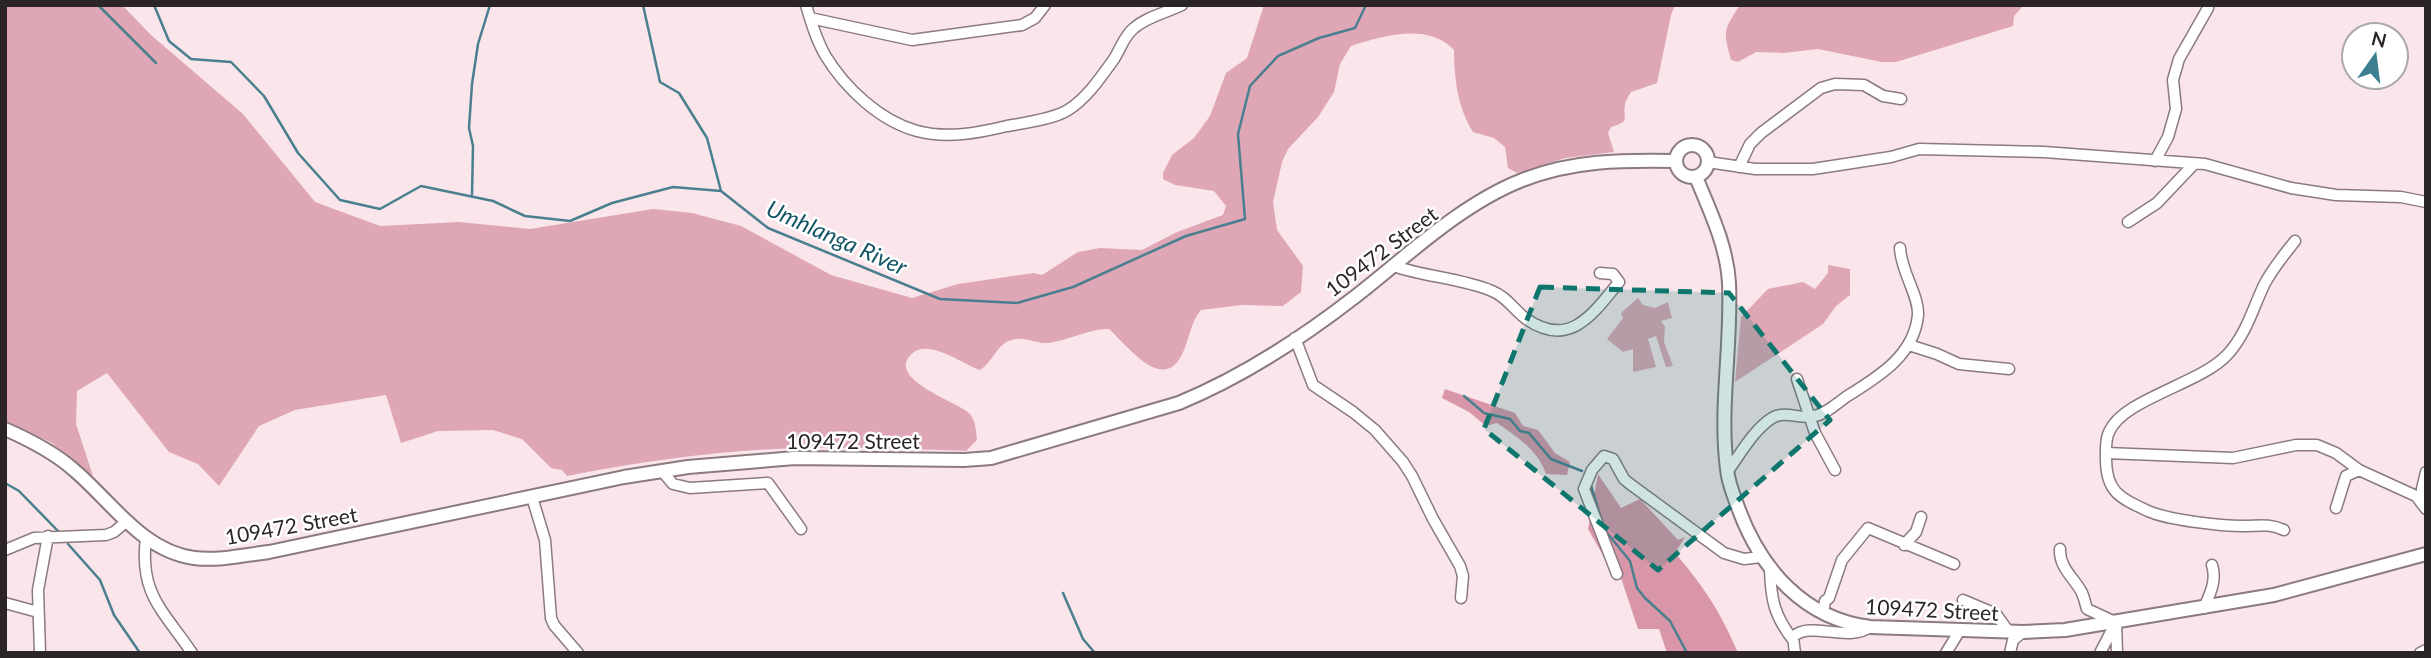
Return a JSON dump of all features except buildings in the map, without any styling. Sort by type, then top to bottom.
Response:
[{"type":"street","points":[[806,5],[826,56],[876,111],[917,131],[956,135],[992,130],[1065,112],[1080,101],[1095,84],[1113,60],[1125,37],[1144,21],[1182,5]]},
{"type":"street","points":[[810,18],[912,40],[1021,25],[1035,18],[1045,5]]},
{"type":"street","points":[[2155,161],[2168,137],[2176,109],[2172,80],[2179,59],[2208,8]]},
{"type":"street","points":[[1739,167],[1750,144],[1761,133],[1821,88],[1835,84],[1864,85],[1883,96],[1901,99]]},
{"type":"street","points":[[1695,146],[1703,150],[1707,162],[1704,171],[1696,177],[1681,173],[1676,160],[1682,149],[1695,146]]},
{"type":"street","points":[[1707,162],[1739,167],[1813,169],[1919,149],[2044,152],[2193,164],[2220,168],[2291,188],[2336,195],[2426,202]]},
{"type":"street","name":"109472 Street","points":[[5,429],[60,458],[146,538],[174,552],[192,557],[232,557],[269,552],[662,471],[716,464],[795,458],[990,458],[1179,403],[1204,393],[1296,338],[1355,297],[1476,204],[1520,181],[1570,166],[1605,160],[1676,160]]},
{"type":"street","points":[[2128,222],[2157,203],[2193,164]]},
{"type":"street","name":"109472 Street","points":[[1696,177],[1719,234],[1728,268],[1725,393],[1727,472],[1731,488],[1749,536],[1770,569],[1789,590],[1823,613],[1852,624],[1870,627],[2047,632],[2274,595],[2426,554]]},
{"type":"street","points":[[2284,530],[2265,524],[2242,526],[2151,512],[2128,501],[2111,488],[2106,471],[2106,453],[2109,432],[2122,416],[2203,373],[2228,354],[2249,319],[2266,281],[2295,241]]},
{"type":"street","points":[[1727,472],[1758,431],[1774,416],[1810,417],[1825,412],[1884,372],[1909,345],[1916,326],[1917,310],[1903,271],[1900,248]]},
{"type":"street","points":[[1394,266],[1493,291],[1508,300],[1520,314],[1538,327],[1554,331],[1570,328],[1586,319],[1619,282],[1613,274],[1600,273]]},
{"type":"street","points":[[1296,338],[1313,385],[1366,422],[1403,462],[1457,558],[1463,576],[1461,598]]},
{"type":"street","points":[[1909,345],[1959,364],[2010,369]]},
{"type":"street","points":[[1797,379],[1815,433],[1835,470]]},
{"type":"street","points":[[2106,453],[2232,458],[2311,444],[2326,447],[2359,470],[2410,493],[2425,507]]},
{"type":"street","points":[[1617,574],[1584,489],[1591,470],[1604,456],[1613,459],[1624,479],[1630,484],[1712,546],[1733,557],[1744,559],[1761,556]]},
{"type":"street","points":[[2336,508],[2346,476],[2359,470]]},
{"type":"street","points":[[662,471],[673,484],[690,488],[768,483],[800,529]]},
{"type":"street","points":[[2425,507],[2422,489],[2426,472]]},
{"type":"street","points":[[532,498],[545,540],[551,618],[578,653]]},
{"type":"street","points":[[1904,545],[1916,531],[1921,517]]},
{"type":"street","points":[[5,550],[34,538],[106,535],[127,522]]},
{"type":"street","points":[[1823,613],[1840,564],[1868,528],[1954,564]]},
{"type":"street","points":[[40,653],[40,573],[48,536]]},
{"type":"street","points":[[146,538],[143,559],[153,597],[163,616],[192,653]]},
{"type":"street","points":[[2060,549],[2059,554],[2067,574],[2081,590],[2087,608],[2116,622]]},
{"type":"street","points":[[2204,608],[2213,583],[2212,565]]},
{"type":"street","points":[[1770,569],[1771,596],[1777,619],[1793,640]]},
{"type":"street","points":[[1963,600],[1996,614],[2008,631]]},
{"type":"street","points":[[5,603],[38,612]]},
{"type":"street","points":[[2100,653],[2116,622]]},
{"type":"street","points":[[2116,622],[2117,653]]},
{"type":"street","points":[[1795,653],[1794,635],[1800,631],[1855,633],[1870,627]]},
{"type":"street","points":[[1947,653],[1960,630]]},
{"type":"street","points":[[2010,653],[2013,640],[2023,632]]},
{"type":"street","points":[[2420,653],[2426,650]]},
{"type":"highlighted area","points":[[1540,287],[1729,293],[1830,420],[1658,570],[1484,429]]},
{"type":"shaded area","points":[[5,5],[122,5],[151,35],[243,114],[315,202],[380,226],[459,222],[530,229],[653,209],[692,213],[741,226],[831,275],[912,298],[958,284],[1034,273],[1042,275],[1078,252],[1100,248],[1142,250],[1177,232],[1223,215],[1226,206],[1214,191],[1175,185],[1163,179],[1163,173],[1172,155],[1194,138],[1210,116],[1226,73],[1247,58],[1264,5],[1675,5],[1657,83],[1631,92],[1625,104],[1624,121],[1611,127],[1608,133],[1614,152],[1565,158],[1517,173],[1508,168],[1505,147],[1494,138],[1473,132],[1458,93],[1454,50],[1443,41],[1431,36],[1404,34],[1390,35],[1351,46],[1340,64],[1334,92],[1318,117],[1288,149],[1282,162],[1273,202],[1277,230],[1303,266],[1301,292],[1283,306],[1242,305],[1201,310],[1184,350],[1176,363],[1167,369],[1157,369],[1147,364],[1109,329],[1044,343],[1011,340],[1002,345],[980,370],[938,351],[921,349],[914,352],[906,362],[907,371],[915,380],[926,389],[964,409],[972,417],[977,440],[966,451],[771,449],[683,457],[567,476],[562,470],[551,468],[522,439],[493,430],[438,431],[401,443],[386,395],[295,410],[259,426],[219,486],[198,464],[169,452],[107,373],[77,391],[76,424],[93,476],[52,443],[5,420]]},
{"type":"shaded area","points":[[1740,5],[2024,5],[2014,16],[2013,26],[1896,62],[1882,62],[1818,49],[1784,53],[1756,52],[1738,62],[1731,60],[1726,31]]},
{"type":"shaded area","points":[[1828,265],[1850,269],[1850,295],[1836,306],[1823,324],[1735,382],[1741,317],[1768,289],[1803,282],[1815,289],[1828,273]]},
{"type":"shaded area","points":[[1638,298],[1643,305],[1655,308],[1668,302],[1672,318],[1661,321],[1665,327],[1664,342],[1673,366],[1666,367],[1656,336],[1648,339],[1656,367],[1633,372],[1633,349],[1623,352],[1607,339],[1623,318],[1621,313]]},
{"type":"shaded area","points":[[1445,389],[1515,413],[1523,426],[1538,430],[1555,453],[1570,462],[1567,475],[1546,474],[1538,458],[1519,439],[1497,423],[1486,426],[1469,412],[1442,398]]},
{"type":"shaded area","points":[[1598,474],[1621,508],[1640,499],[1678,540],[1685,537],[1675,553],[1711,600],[1738,653],[1667,653],[1659,629],[1638,629],[1620,575],[1608,564],[1588,529]]},
{"type":"waterway","points":[[98,5],[156,63]]},
{"type":"waterway","name":"Umhlanga River","points":[[154,5],[169,41],[191,59],[231,62],[264,96],[298,153],[340,200],[380,209],[421,186],[493,201],[525,216],[570,221],[612,203],[673,187],[721,191],[768,228],[940,299],[1017,303],[1073,287],[1186,236],[1245,219],[1238,134],[1250,86],[1278,56],[1319,38],[1355,28],[1366,5]]},
{"type":"waterway","points":[[472,195],[473,146],[469,128],[472,84],[478,44],[490,5]]},
{"type":"waterway","points":[[643,5],[660,82],[679,93],[707,138],[721,191]]},
{"type":"waterway","points":[[1464,396],[1484,413],[1510,419],[1520,431],[1529,433],[1551,459],[1582,471]]},
{"type":"waterway","points":[[1590,482],[1602,522]]},
{"type":"waterway","points":[[5,483],[19,491],[58,531]]},
{"type":"waterway","points":[[1604,529],[1630,561],[1637,588],[1670,621],[1687,653]]},
{"type":"waterway","points":[[68,544],[100,580],[114,615],[140,653]]},
{"type":"waterway","points":[[1063,593],[1083,639],[1095,653]]}]
